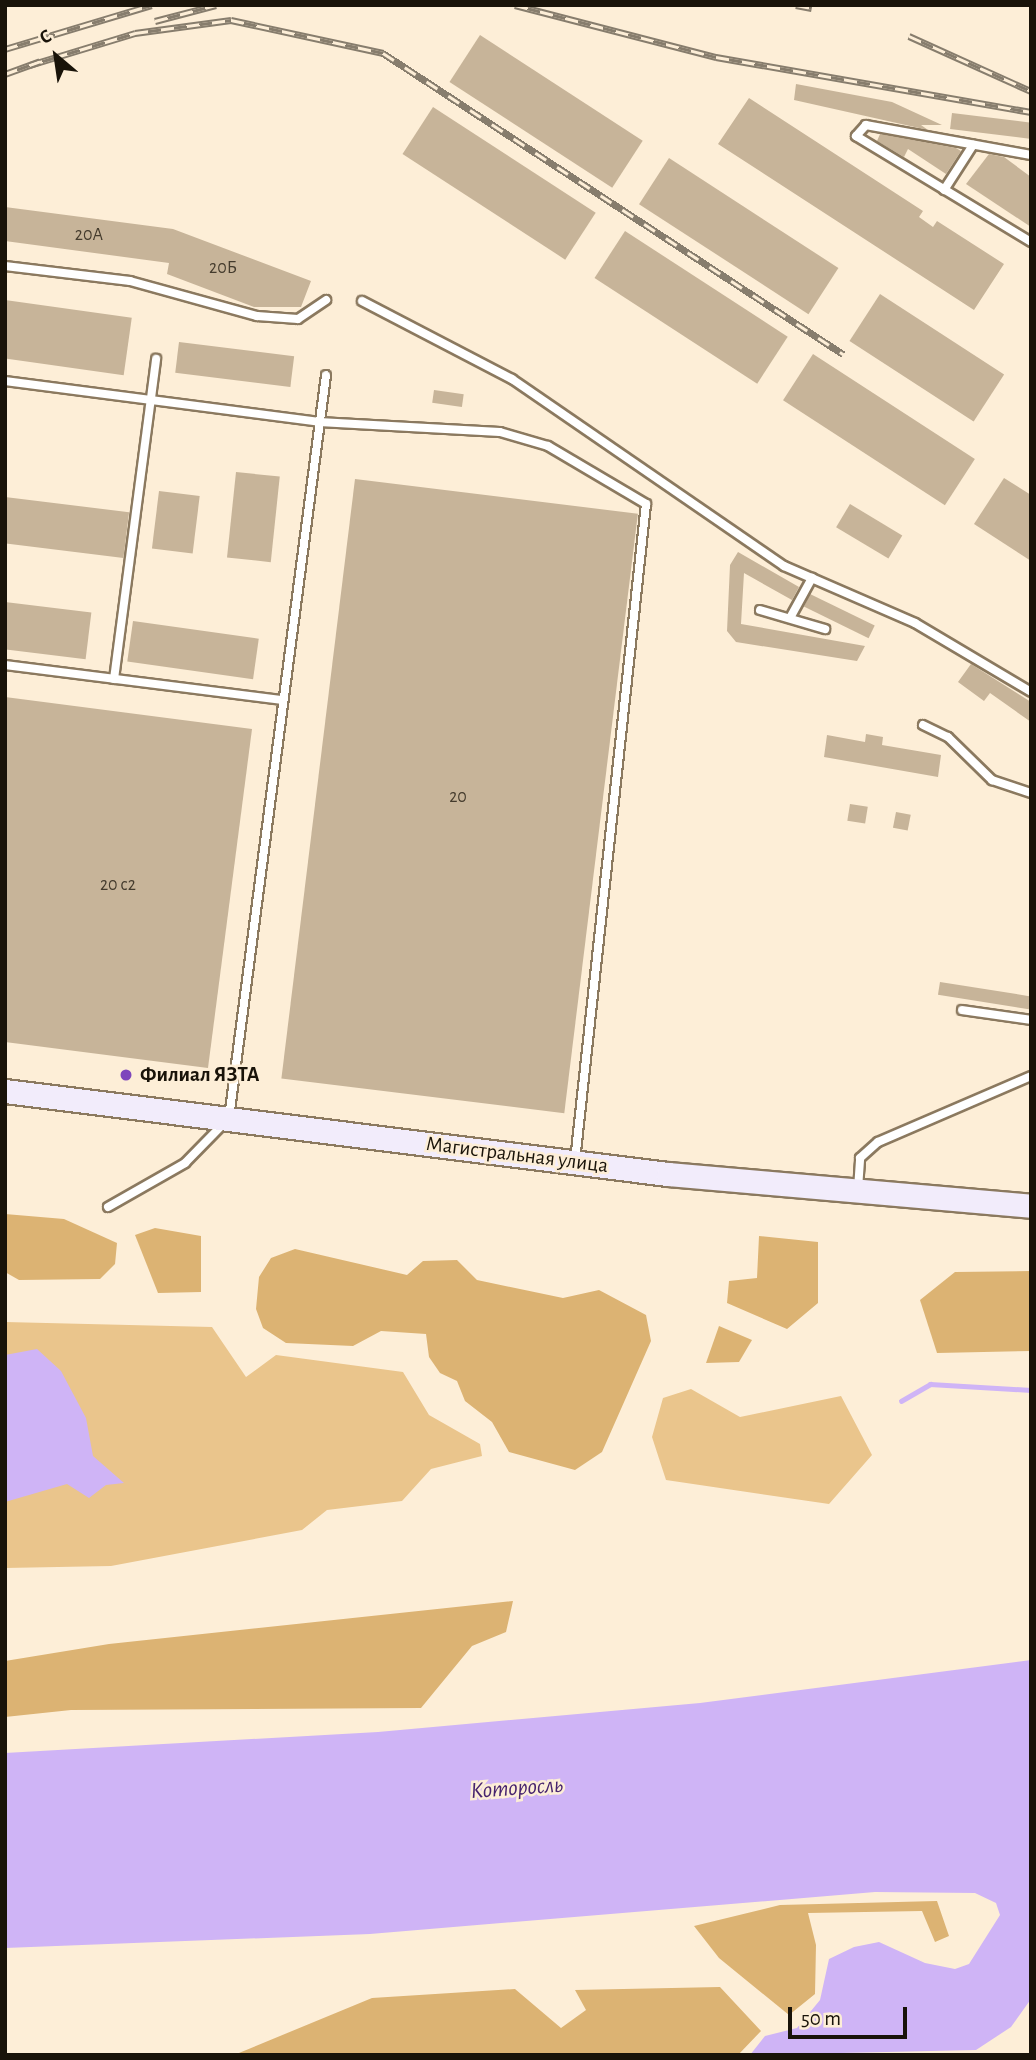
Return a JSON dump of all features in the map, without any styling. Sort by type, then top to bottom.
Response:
[{"type":"main road","name":"Магистральная улица","points":[[5,1091],[575,1163],[858,1192],[1031,1206]]},
{"type":"lane","points":[[1031,155],[866,125],[856,136],[1031,242]]},
{"type":"lane","points":[[944,190],[974,145]]},
{"type":"lane","points":[[5,266],[130,281],[257,316],[298,319],[326,300]]},
{"type":"lane","points":[[362,301],[512,379],[730,531],[812,578],[915,623],[1031,692]]},
{"type":"lane","points":[[114,679],[156,359]]},
{"type":"lane","points":[[108,1207],[185,1163],[229,1118],[326,375]]},
{"type":"lane","points":[[5,381],[319,422],[525,438],[646,504],[575,1163]]},
{"type":"lane","points":[[790,618],[812,578]]},
{"type":"lane","points":[[760,610],[825,629]]},
{"type":"lane","points":[[5,665],[283,701]]},
{"type":"lane","points":[[923,725],[948,737],[992,780],[1031,793]]},
{"type":"lane","points":[[962,1010],[1031,1020]]},
{"type":"lane","points":[[858,1192],[860,1158],[878,1142],[1031,1076]]},
{"type":"shaded area","points":[[5,1214],[64,1219],[117,1243],[115,1264],[100,1279],[19,1280],[5,1272]]},
{"type":"shaded area","points":[[155,1228],[201,1236],[201,1292],[158,1293],[135,1235]]},
{"type":"shaded area","points":[[759,1236],[818,1242],[818,1303],[787,1329],[727,1303],[729,1281],[757,1278]]},
{"type":"shaded area","points":[[295,1249],[407,1275],[423,1261],[457,1260],[477,1280],[563,1298],[599,1290],[646,1315],[651,1341],[602,1452],[575,1470],[509,1452],[492,1422],[465,1401],[457,1381],[440,1373],[429,1357],[426,1334],[381,1331],[353,1346],[286,1343],[263,1328],[256,1309],[259,1277],[271,1258]]},
{"type":"shaded area","points":[[1031,1271],[1031,1351],[937,1353],[920,1300],[955,1272]]},
{"type":"shaded area","points":[[5,1322],[212,1327],[246,1377],[276,1355],[403,1372],[429,1415],[480,1444],[482,1456],[431,1469],[402,1501],[327,1510],[302,1530],[111,1566],[5,1568]]},
{"type":"shaded area","points":[[719,1326],[752,1340],[739,1362],[706,1363]]},
{"type":"shaded area","points":[[691,1389],[740,1417],[841,1396],[872,1455],[829,1504],[666,1480],[652,1437],[663,1398]]},
{"type":"shaded area","points":[[513,1601],[506,1632],[472,1646],[421,1708],[71,1710],[5,1717],[5,1661],[109,1644]]},
{"type":"shaded area","points":[[937,1901],[949,1936],[935,1942],[922,1911],[808,1913],[816,1945],[815,1994],[789,2015],[719,1958],[694,1926],[780,1905]]},
{"type":"shaded area","points":[[720,1987],[761,2031],[738,2055],[234,2055],[372,1998],[515,1989],[561,2028],[586,2010],[575,1990]]},
{"type":"water","points":[[37,1349],[61,1371],[86,1418],[93,1456],[124,1483],[106,1485],[89,1498],[67,1484],[5,1502],[5,1355]]},
{"type":"water","name":"Которосль","points":[[1031,1660],[1031,1999],[1011,2027],[976,2050],[750,2055],[765,2036],[797,2028],[820,2000],[829,1959],[854,1947],[879,1942],[925,1963],[955,1969],[969,1964],[1000,1915],[996,1903],[975,1893],[875,1892],[370,1934],[5,1948],[5,1753],[378,1732],[700,1703]]},
{"type":"building","points":[[480,35],[643,141],[612,188],[450,82]]},
{"type":"building","points":[[796,84],[892,102],[942,125],[921,125],[928,130],[794,100]]},
{"type":"building","points":[[749,98],[923,211],[919,217],[933,227],[937,221],[1004,264],[974,310],[718,144]]},
{"type":"building","points":[[433,107],[596,213],[565,260],[403,154]]},
{"type":"building","points":[[952,113],[1031,123],[1029,139],[950,129]]},
{"type":"building","points":[[880,134],[961,151],[946,174],[908,149],[904,157],[877,141]]},
{"type":"building","points":[[989,154],[1004,157],[1031,177],[1031,227],[966,184]]},
{"type":"building","points":[[669,158],[838,268],[808,314],[639,204]]},
{"type":"building","points":[[5,207],[173,229],[311,281],[301,307],[254,307],[167,274],[169,263],[5,241]]},
{"type":"building","points":[[625,231],[788,337],[757,384],[595,278]]},
{"type":"building","points":[[880,294],[1004,375],[974,422],[850,341]]},
{"type":"building","points":[[5,300],[132,318],[124,375],[5,359]]},
{"type":"building","points":[[179,342],[294,356],[290,387],[175,373]]},
{"type":"building","points":[[813,354],[975,459],[945,505],[783,400]]},
{"type":"building","points":[[434,390],[464,394],[462,407],[432,403]]},
{"type":"building","points":[[236,472],[280,477],[271,562],[227,558]]},
{"type":"building","points":[[1004,478],[1031,495],[1031,561],[974,524]]},
{"type":"building","points":[[355,479],[638,514],[564,1113],[281,1078]]},
{"type":"building","points":[[159,491],[200,496],[193,554],[152,549]]},
{"type":"building","points":[[5,497],[129,512],[123,558],[5,543]]},
{"type":"building","points":[[850,504],[902,535],[888,559],[836,527]]},
{"type":"building","points":[[738,552],[799,587],[792,600],[744,573],[741,624],[865,646],[857,661],[736,642],[727,631],[730,565]]},
{"type":"building","points":[[810,594],[875,626],[869,638],[804,607]]},
{"type":"building","points":[[5,602],[91,613],[86,659],[5,649]]},
{"type":"building","points":[[133,621],[259,639],[253,679],[127,662]]},
{"type":"building","points":[[971,664],[1031,702],[1031,722],[990,693],[984,701],[958,682]]},
{"type":"building","points":[[5,697],[252,729],[208,1068],[5,1042]]},
{"type":"building","points":[[866,734],[883,737],[882,745],[941,755],[938,777],[824,757],[827,735],[865,742]]},
{"type":"building","points":[[850,804],[868,807],[865,824],[847,821]]},
{"type":"building","points":[[896,812],[911,815],[908,831],[893,828]]},
{"type":"building","points":[[940,982],[1031,996],[1029,1009],[938,995]]},
{"type":"waterway","points":[[901,1401],[930,1384],[1031,1390]]},
{"type":"railway","points":[[5,49],[152,5]]},
{"type":"railway","points":[[155,21],[216,5]]},
{"type":"railway","points":[[515,5],[716,57],[1031,112]]},
{"type":"railway","points":[[796,5],[812,8]]},
{"type":"railway","points":[[30,65],[135,33],[231,20],[383,53],[843,354]]},
{"type":"railway","points":[[909,36],[1031,91]]},
{"type":"railway","points":[[5,74],[40,61]]},
{"type":"place","name":"Филиал ЯЗТА","points":[[126,1075]]}]
